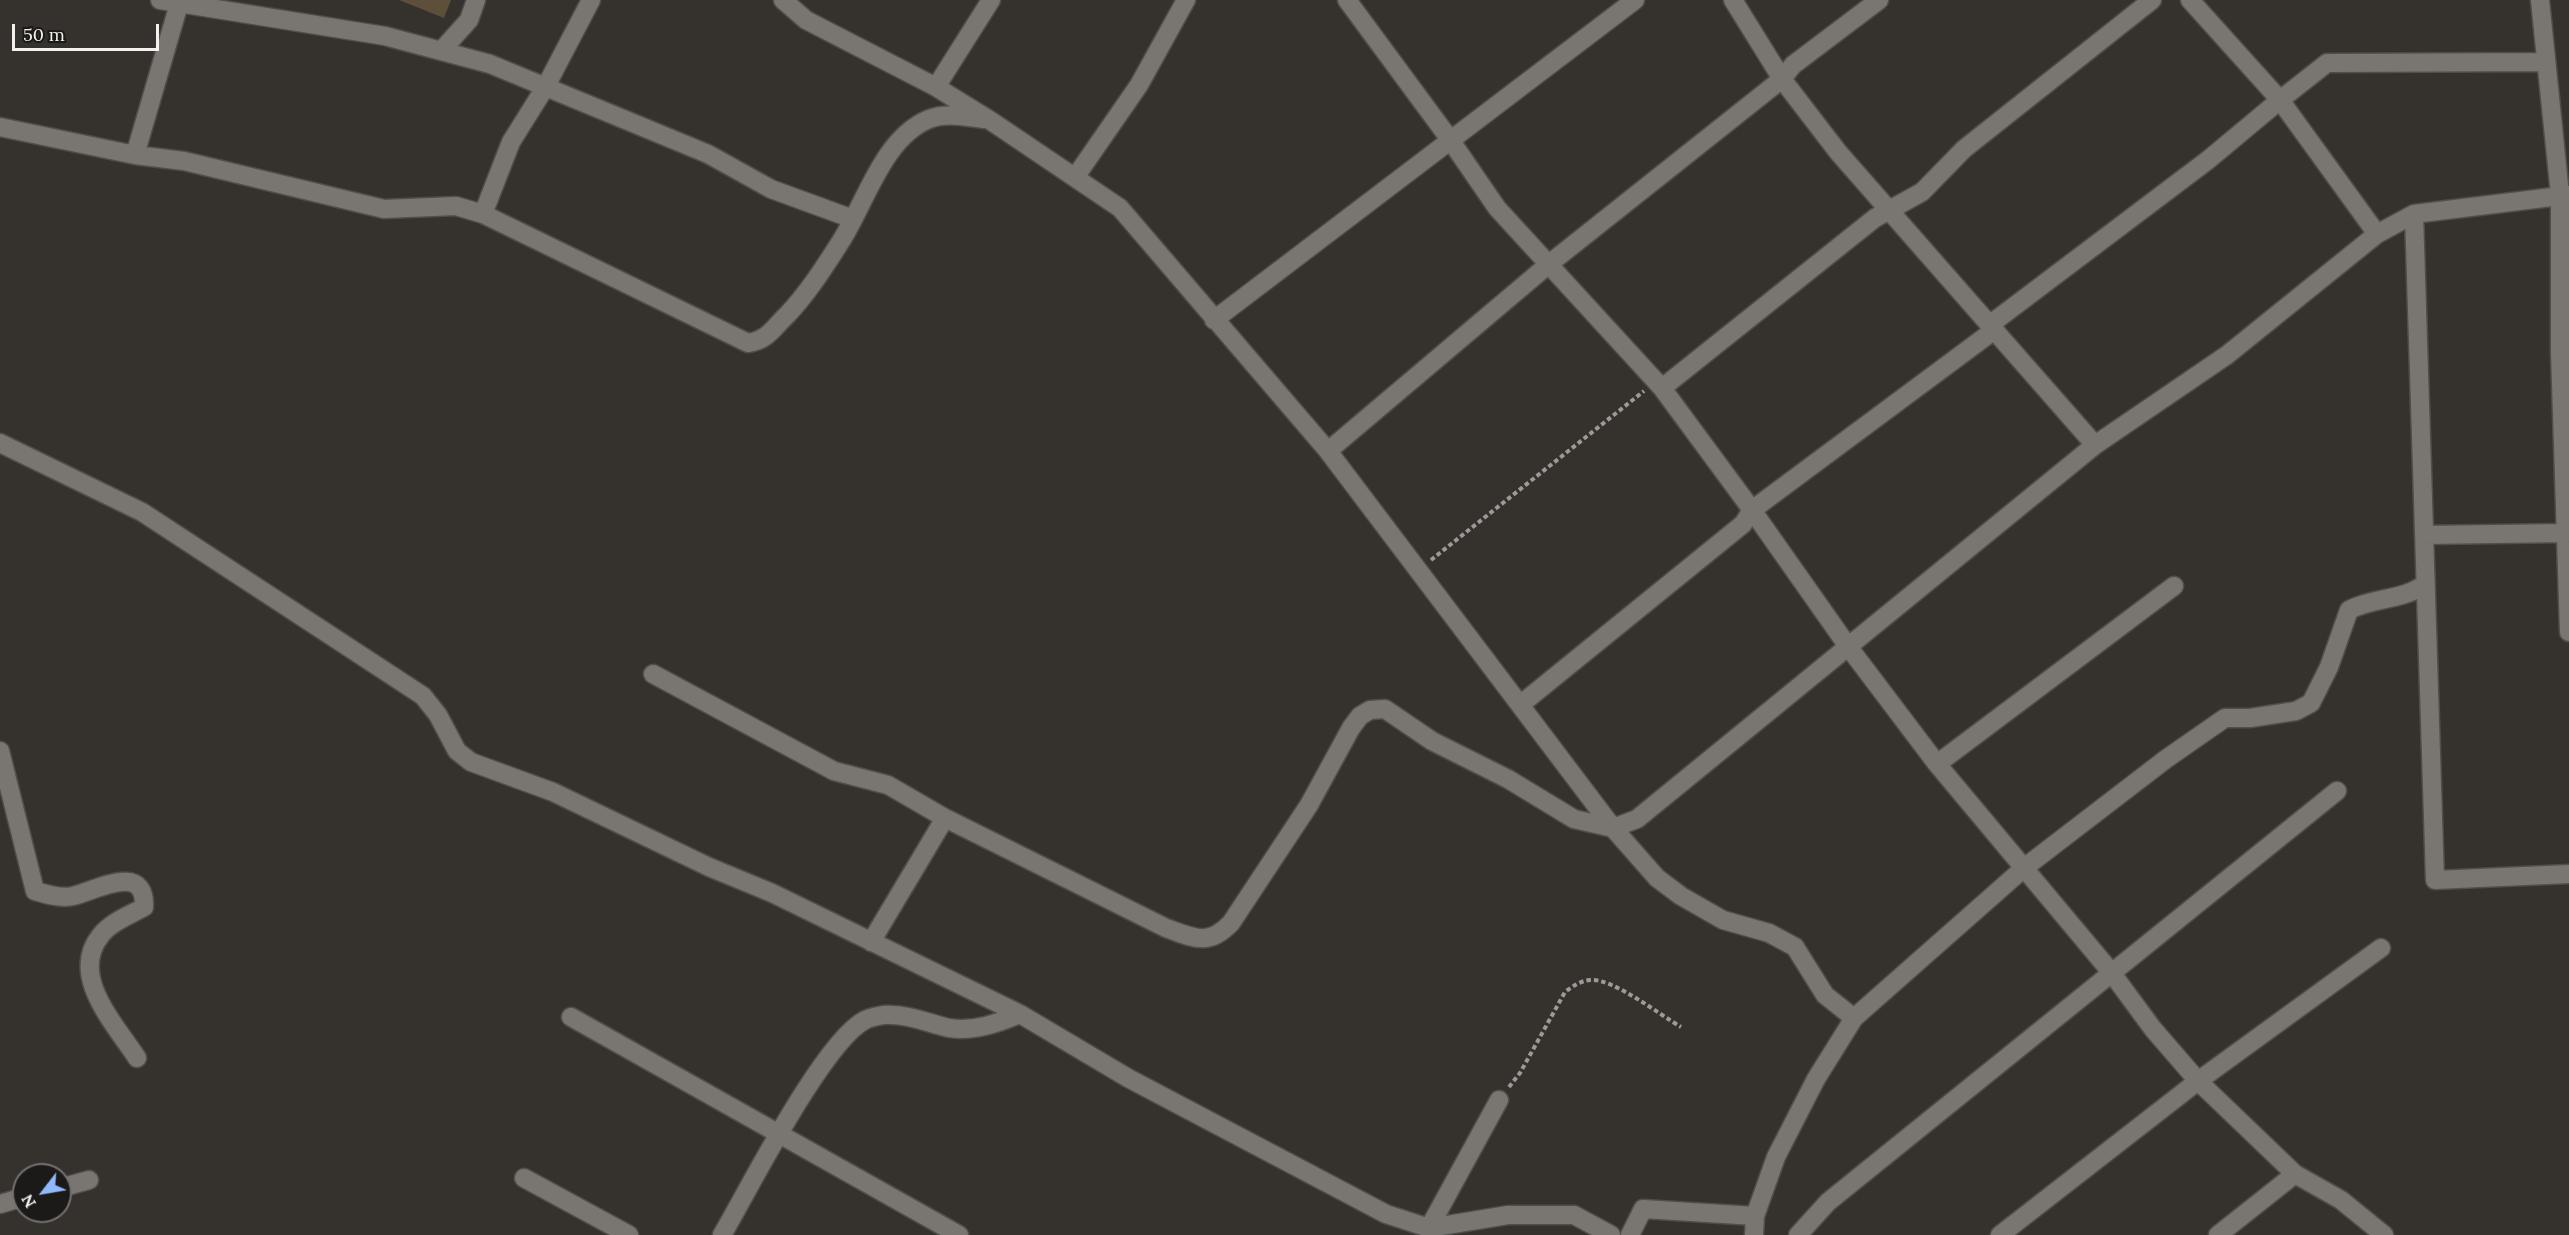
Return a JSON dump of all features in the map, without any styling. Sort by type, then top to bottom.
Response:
[{"type":"street","points":[[160,0],[385,36],[490,64],[708,154],[771,189],[853,219]]},
{"type":"street","points":[[442,51],[469,20],[476,0]]},
{"type":"street","points":[[483,214],[511,142],[546,86],[591,0]]},
{"type":"street","points":[[783,0],[806,20],[936,87],[991,120],[1120,208],[1328,451],[1613,828],[1657,878],[1681,896],[1723,920],[1768,933],[1795,946],[1826,995],[1854,1018]]},
{"type":"street","points":[[936,87],[991,0]]},
{"type":"street","points":[[1076,176],[1139,85],[1186,0]]},
{"type":"street","points":[[1347,0],[1451,141],[1497,208],[1659,385],[1752,510],[1846,645],[1937,764],[2111,972],[2153,1029],[2198,1081],[2295,1174],[2341,1200],[2384,1235]]},
{"type":"street","points":[[1214,320],[1635,0]]},
{"type":"street","points":[[1733,0],[1782,79],[1838,152],[2095,445]]},
{"type":"street","points":[[1328,451],[1549,264],[1782,79],[1792,65],[1879,0]]},
{"type":"street","points":[[1659,385],[1889,208],[1922,192],[1964,149],[2152,0]]},
{"type":"street","points":[[2190,0],[2280,100],[2377,234]]},
{"type":"street","points":[[2540,0],[2564,195],[2569,632]]},
{"type":"street","points":[[135,155],[179,4]]},
{"type":"street","points":[[1520,705],[1743,524],[1752,510],[1993,331],[1996,320],[2208,160],[2327,63],[2546,62]]},
{"type":"street","points":[[0,127],[135,155],[184,161],[384,209],[456,206],[483,214],[748,343],[760,341],[774,331],[799,302],[853,219],[881,167],[897,144],[913,129],[929,119],[946,115],[991,120]]},
{"type":"street","points":[[0,135],[26,133]]},
{"type":"street","points":[[653,674],[834,771],[888,785],[945,818],[1166,927],[1199,940],[1221,933],[1231,922],[1309,805],[1351,728],[1360,716],[1370,710],[1385,709],[1432,741],[1508,779],[1574,819],[1613,828],[1637,819],[1846,645],[2095,445],[2227,356],[2377,234],[2414,214],[2564,195]]},
{"type":"street","points":[[2414,214],[2435,880],[2569,874]]},
{"type":"street","points":[[0,443],[142,512],[423,696],[438,715],[457,751],[471,762],[553,792],[709,867],[772,893],[1020,1014],[1192,1112],[1386,1214],[1429,1228],[1508,1215],[1574,1215],[1611,1235]]},
{"type":"street","points":[[2424,535],[2567,532]]},
{"type":"street","points":[[1754,1235],[1755,1216],[1776,1157],[1816,1079],[1854,1018],[2024,868],[2166,759],[2225,718],[2250,718],[2296,711],[2311,703],[2329,668],[2349,610],[2363,602],[2412,593],[2425,584]]},
{"type":"street","points":[[1937,764],[2174,586]]},
{"type":"street","points":[[0,751],[35,891],[72,896],[97,886],[117,882],[132,882],[140,888],[144,898],[144,907],[101,933],[90,961],[91,979],[96,995],[137,1058]]},
{"type":"street","points":[[1798,1235],[1837,1195],[2337,791]]},
{"type":"street","points":[[871,942],[945,818]]},
{"type":"street","points":[[2000,1235],[2198,1081],[2381,948]]},
{"type":"street","points":[[722,1235],[820,1069],[846,1038],[865,1020],[890,1014],[950,1028],[974,1028],[994,1025],[1020,1014]]},
{"type":"street","points":[[571,1017],[959,1235]]},
{"type":"street","points":[[1429,1228],[1499,1100]]},
{"type":"street","points":[[2218,1235],[2295,1174]]},
{"type":"street","points":[[524,1178],[628,1235]]},
{"type":"street","points":[[72,1185],[89,1180]]},
{"type":"street","points":[[1630,1235],[1643,1209],[1755,1216]]},
{"type":"path","points":[[1419,570],[1659,385]]},
{"type":"path","points":[[1499,1100],[1520,1073],[1565,992],[1576,983],[1592,979],[1613,986],[1681,1028]]},
{"type":"shaded area","points":[[399,0],[451,0],[444,18]]}]
